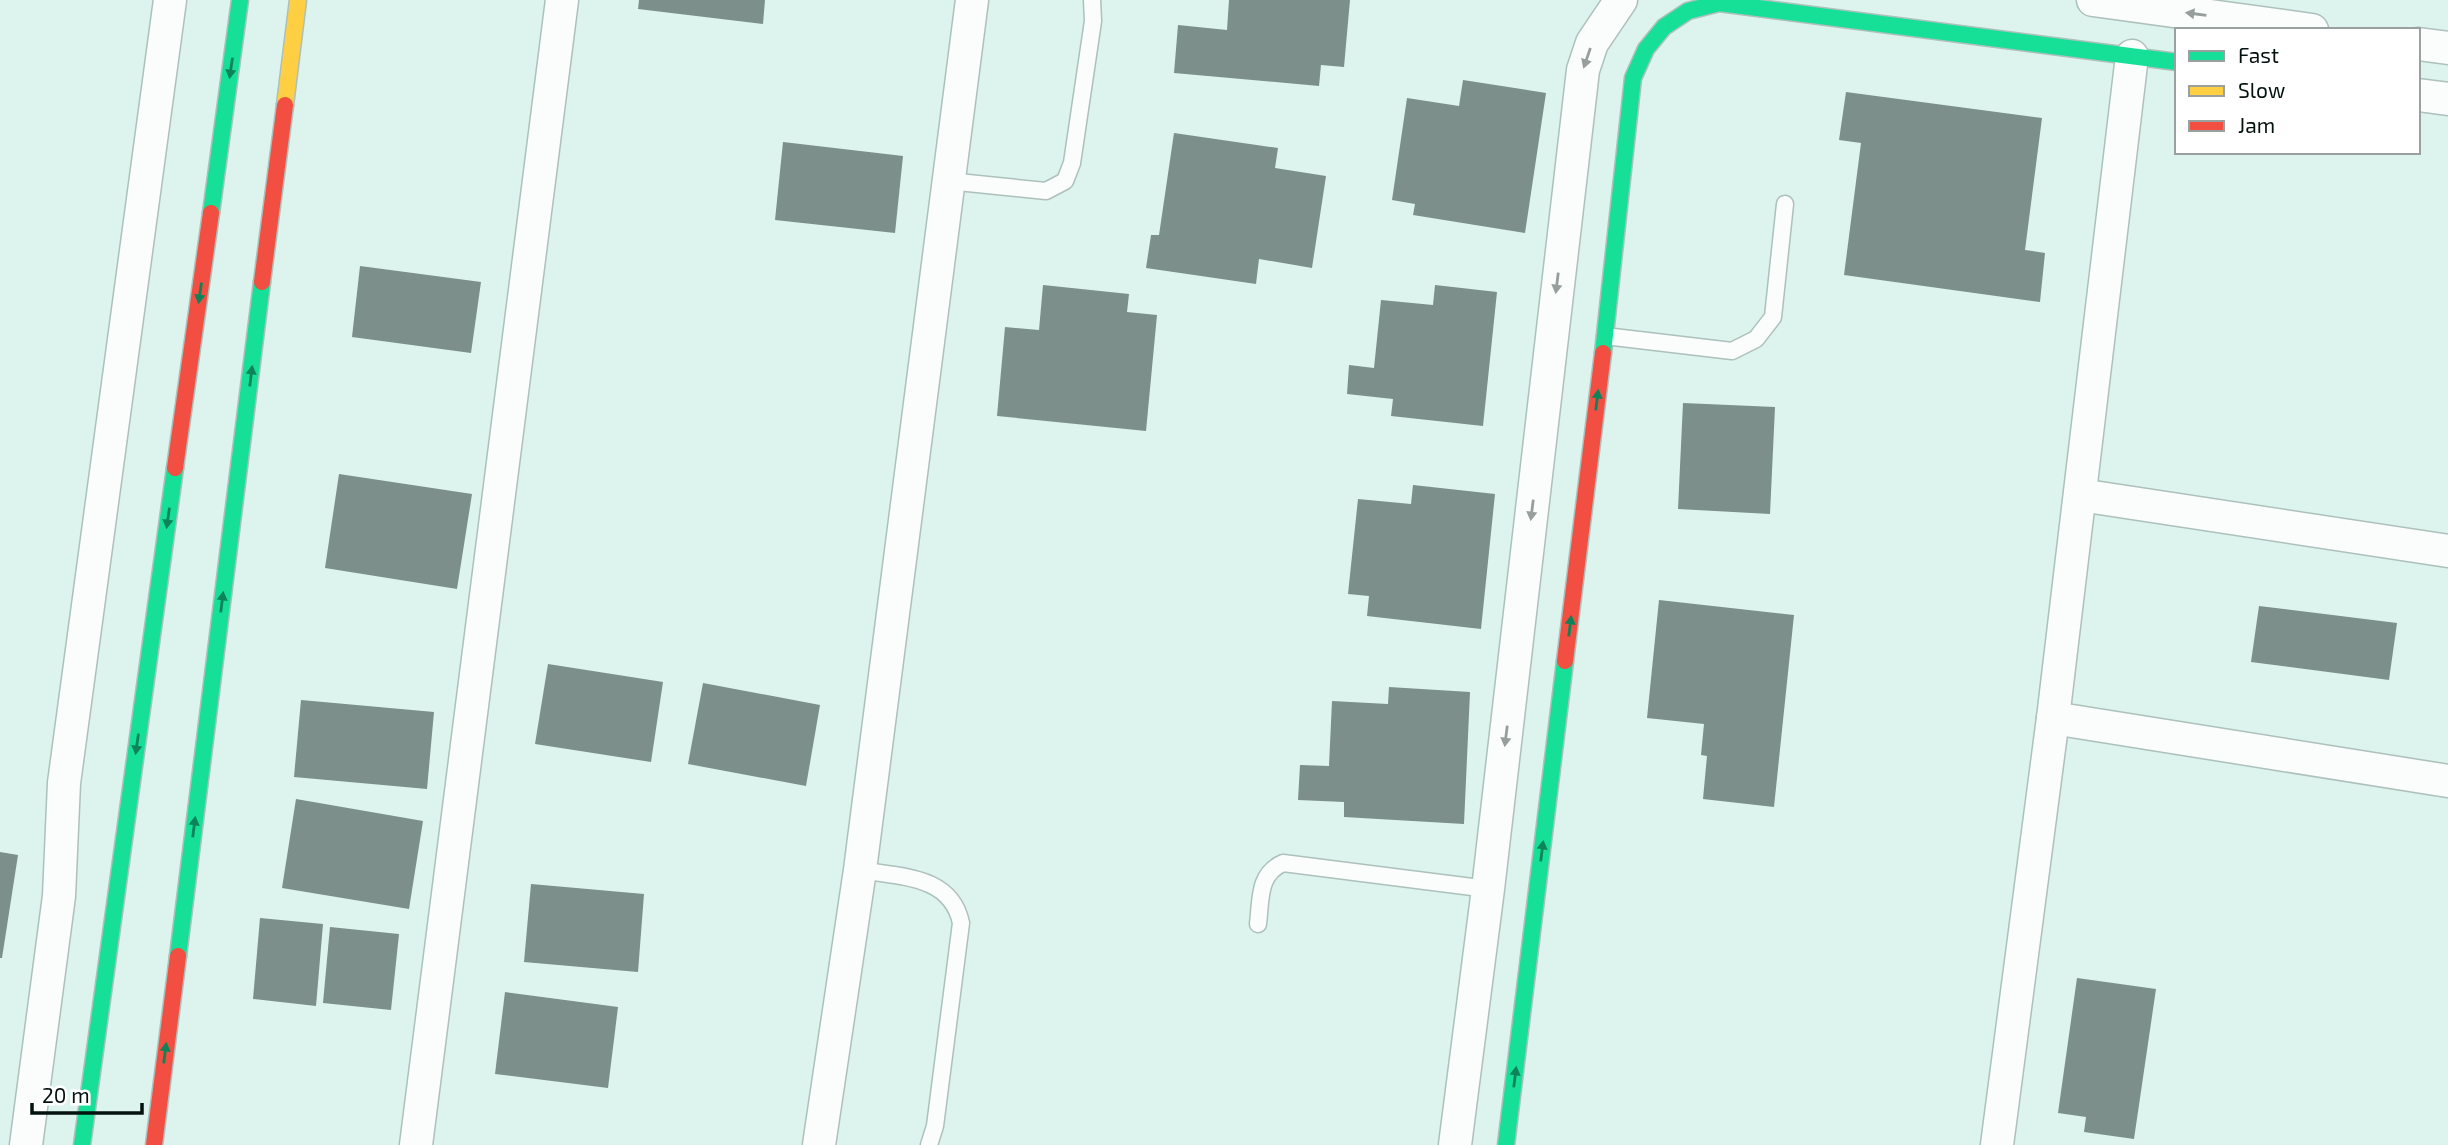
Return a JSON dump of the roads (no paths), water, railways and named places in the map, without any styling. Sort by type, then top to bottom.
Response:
[{"type":"main road","points":[[82,1145],[240,0]]},
{"type":"main road","points":[[154,1145],[298,0]]},
{"type":"main road","points":[[1506,1145],[1605,335],[1633,79],[1648,43],[1678,15],[1698,6],[1719,3],[2175,62]]},
{"type":"street","points":[[26,1145],[60,896],[64,783],[170,0]]},
{"type":"street","points":[[416,1145],[562,0]]},
{"type":"street","points":[[819,1145],[860,870],[972,0]]},
{"type":"street","points":[[1455,1145],[1489,889],[1583,70],[1597,34],[1621,0]]},
{"type":"street","points":[[2093,0],[2297,28]]},
{"type":"street","points":[[2420,44],[2448,48]]},
{"type":"street","points":[[1997,1145],[2053,718],[2132,56]]},
{"type":"street","points":[[2420,95],[2448,99]]},
{"type":"street","points":[[2080,495],[2448,551]]},
{"type":"street","points":[[2053,718],[2448,781]]},
{"type":"lane","points":[[948,181],[1046,191],[1065,181],[1072,163],[1093,21],[1092,0]]},
{"type":"lane","points":[[1605,335],[1732,351],[1756,339],[1773,317],[1785,204]]},
{"type":"lane","points":[[1258,923],[1264,877],[1271,868],[1283,863],[1489,889]]},
{"type":"lane","points":[[860,870],[927,881],[946,892],[959,911],[961,923],[935,1126],[929,1145]]}]
